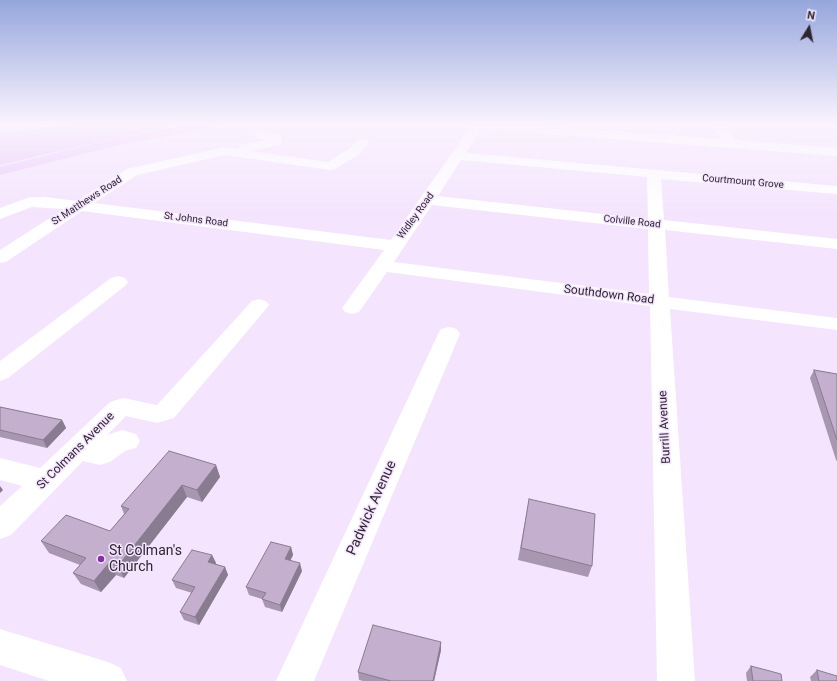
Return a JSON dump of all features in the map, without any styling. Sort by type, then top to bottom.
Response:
[{"type":"main road","points":[[0,170],[63,155]]},
{"type":"street","name":"St Matthews Road","points":[[0,258],[132,172],[208,155]]},
{"type":"street","name":"St Matthews Road","points":[[255,155],[330,166],[348,155]]},
{"type":"street","name":"Courtmount Grove","points":[[458,156],[837,190]]},
{"type":"street","name":"Widley Road","points":[[352,308],[458,156]]},
{"type":"street","name":"Burrill Avenue","points":[[654,174],[676,681]]},
{"type":"street","name":"Colville Road","points":[[428,200],[837,244]]},
{"type":"street","name":"St Johns Road","points":[[0,214],[23,205],[38,202],[80,205],[394,246]]},
{"type":"street","name":"Southdown Road","points":[[381,266],[837,324]]},
{"type":"street","points":[[0,373],[118,282]]},
{"type":"street","name":"St Colmans Avenue","points":[[0,526],[119,408],[124,407],[157,414],[165,412],[259,305]]},
{"type":"street","name":"Padwick Avenue","points":[[295,681],[450,334]]},
{"type":"street","points":[[78,449],[100,455],[116,443],[122,440],[127,441]]},
{"type":"street","points":[[0,469],[46,481]]},
{"type":"street","points":[[0,647],[108,681]]},
{"type":"shaded area","points":[[0,155],[44,155],[0,165]]},
{"type":"building","points":[[814,370],[837,374],[837,440]]},
{"type":"building","points":[[0,407],[62,420],[43,440],[0,430]]},
{"type":"building","points":[[169,451],[216,465],[197,490],[182,485],[118,566],[109,563],[94,581],[73,573],[86,558],[41,541],[66,515],[110,531],[129,509],[121,506]]},
{"type":"building","points":[[529,499],[595,514],[592,566],[521,548]]},
{"type":"building","points":[[271,542],[291,547],[285,559],[300,563],[280,605],[262,599],[266,593],[246,587]]},
{"type":"building","points":[[192,550],[212,555],[208,562],[225,567],[195,617],[180,612],[195,587],[172,580]]},
{"type":"building","points":[[373,625],[441,642],[433,681],[391,681],[358,672]]},
{"type":"building","points":[[751,666],[781,674],[782,681],[753,681]]},
{"type":"building","points":[[817,670],[837,676],[837,681],[819,681]]},
{"type":"place","name":"St Colman's Church","points":[[101,559]]}]
